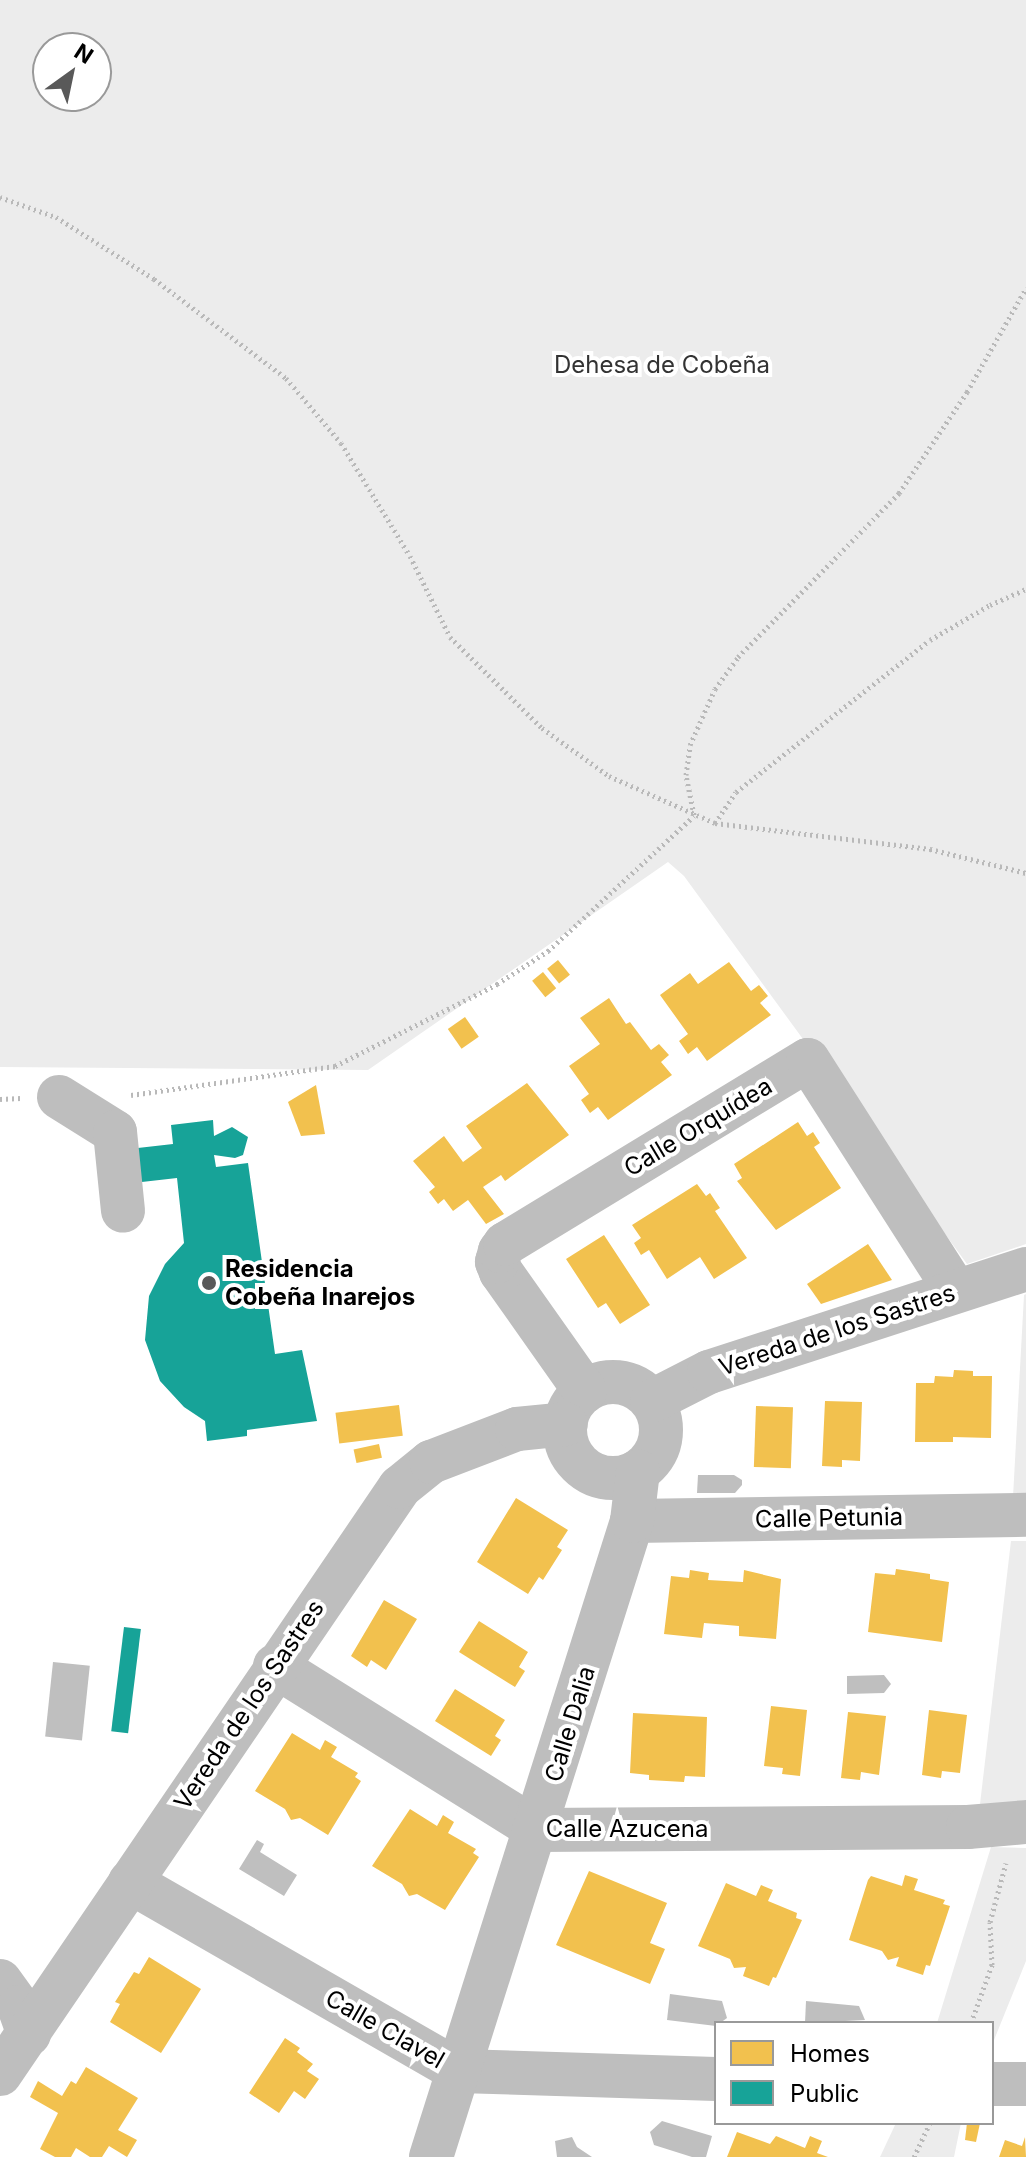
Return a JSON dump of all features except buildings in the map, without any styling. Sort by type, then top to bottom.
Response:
[{"type":"street","name":"Calle Orquídea","points":[[576,1408],[501,1272],[497,1262],[500,1251],[505,1244],[808,1060],[955,1290]]},
{"type":"street","points":[[59,1097],[115,1132],[123,1211]]},
{"type":"street","name":"Vereda de los Sastres","points":[[0,2074],[275,1666],[400,1487],[430,1451],[517,1429],[576,1408],[613,1382],[641,1391],[652,1401],[709,1372],[1026,1269]]},
{"type":"street","points":[[576,1408],[566,1439],[581,1466],[609,1478],[638,1471],[650,1461],[660,1439],[659,1415],[652,1401]]},
{"type":"street","name":"Calle Dalia","points":[[431,2157],[537,1830],[632,1521],[638,1471]]},
{"type":"street","name":"Calle Petunia","points":[[632,1521],[1026,1515]]},
{"type":"street","name":"Calle Azucena","points":[[275,1666],[537,1830],[968,1827],[1021,1822]]},
{"type":"street","name":"Calle Clavel","points":[[130,1882],[459,2071],[714,2079]]},
{"type":"street","points":[[0,1981],[19,2007],[29,2034]]},
{"type":"street","points":[[994,2084],[1026,2084]]},
{"type":"path","points":[[0,197],[68,225],[154,279],[286,378],[341,443],[410,556],[450,637],[542,728],[609,776],[715,823],[930,849],[1026,873]]},
{"type":"path","points":[[694,816],[686,775],[690,745],[715,689],[738,657],[899,493],[967,392],[1026,288]]},
{"type":"path","points":[[715,823],[736,792],[930,640],[990,605],[1026,589]]},
{"type":"path","points":[[120,1095],[151,1094],[335,1066],[497,984],[548,951],[694,816]]},
{"type":"path","points":[[0,1099],[59,1097]]},
{"type":"path","points":[[972,2021],[992,1965],[990,1922],[1021,1822]]},
{"type":"path","points":[[914,2157],[929,2125]]},
{"type":"green space","name":"Dehesa de Cobeña","points":[[0,0],[1026,0],[1026,1244],[967,1264],[684,876],[668,862],[368,1070],[0,1067]]},
{"type":"green space","points":[[1024,1295],[1026,1497],[1013,1497]]},
{"type":"green space","points":[[1011,1541],[1026,1541],[1026,1803],[980,1804]]},
{"type":"green space","points":[[991,1847],[1026,1848],[1026,1961],[994,2040],[994,2021],[938,2021]]},
{"type":"green space","points":[[895,2125],[961,2125],[954,2157],[880,2157]]},
{"type":"shaded area","points":[[698,1475],[734,1475],[742,1480],[742,1485],[735,1493],[697,1493]]},
{"type":"shaded area","points":[[53,1662],[90,1666],[82,1740],[45,1737]]},
{"type":"shaded area","points":[[884,1675],[891,1684],[884,1693],[847,1694],[847,1676]]},
{"type":"shaded area","points":[[257,1840],[264,1844],[260,1852],[297,1875],[284,1896],[239,1869]]},
{"type":"shaded area","points":[[670,1994],[722,2001],[727,2018],[714,2021],[714,2026],[667,2020]]},
{"type":"shaded area","points":[[806,2001],[859,2006],[865,2020],[845,2021],[805,2021]]},
{"type":"shaded area","points":[[662,2121],[712,2136],[706,2157],[692,2157],[654,2145],[650,2132]]},
{"type":"shaded area","points":[[572,2137],[577,2147],[592,2157],[557,2157],[555,2141]]},
{"type":"place","name":"Residencia Cobeña Inarejos","points":[[209,1283]]}]
